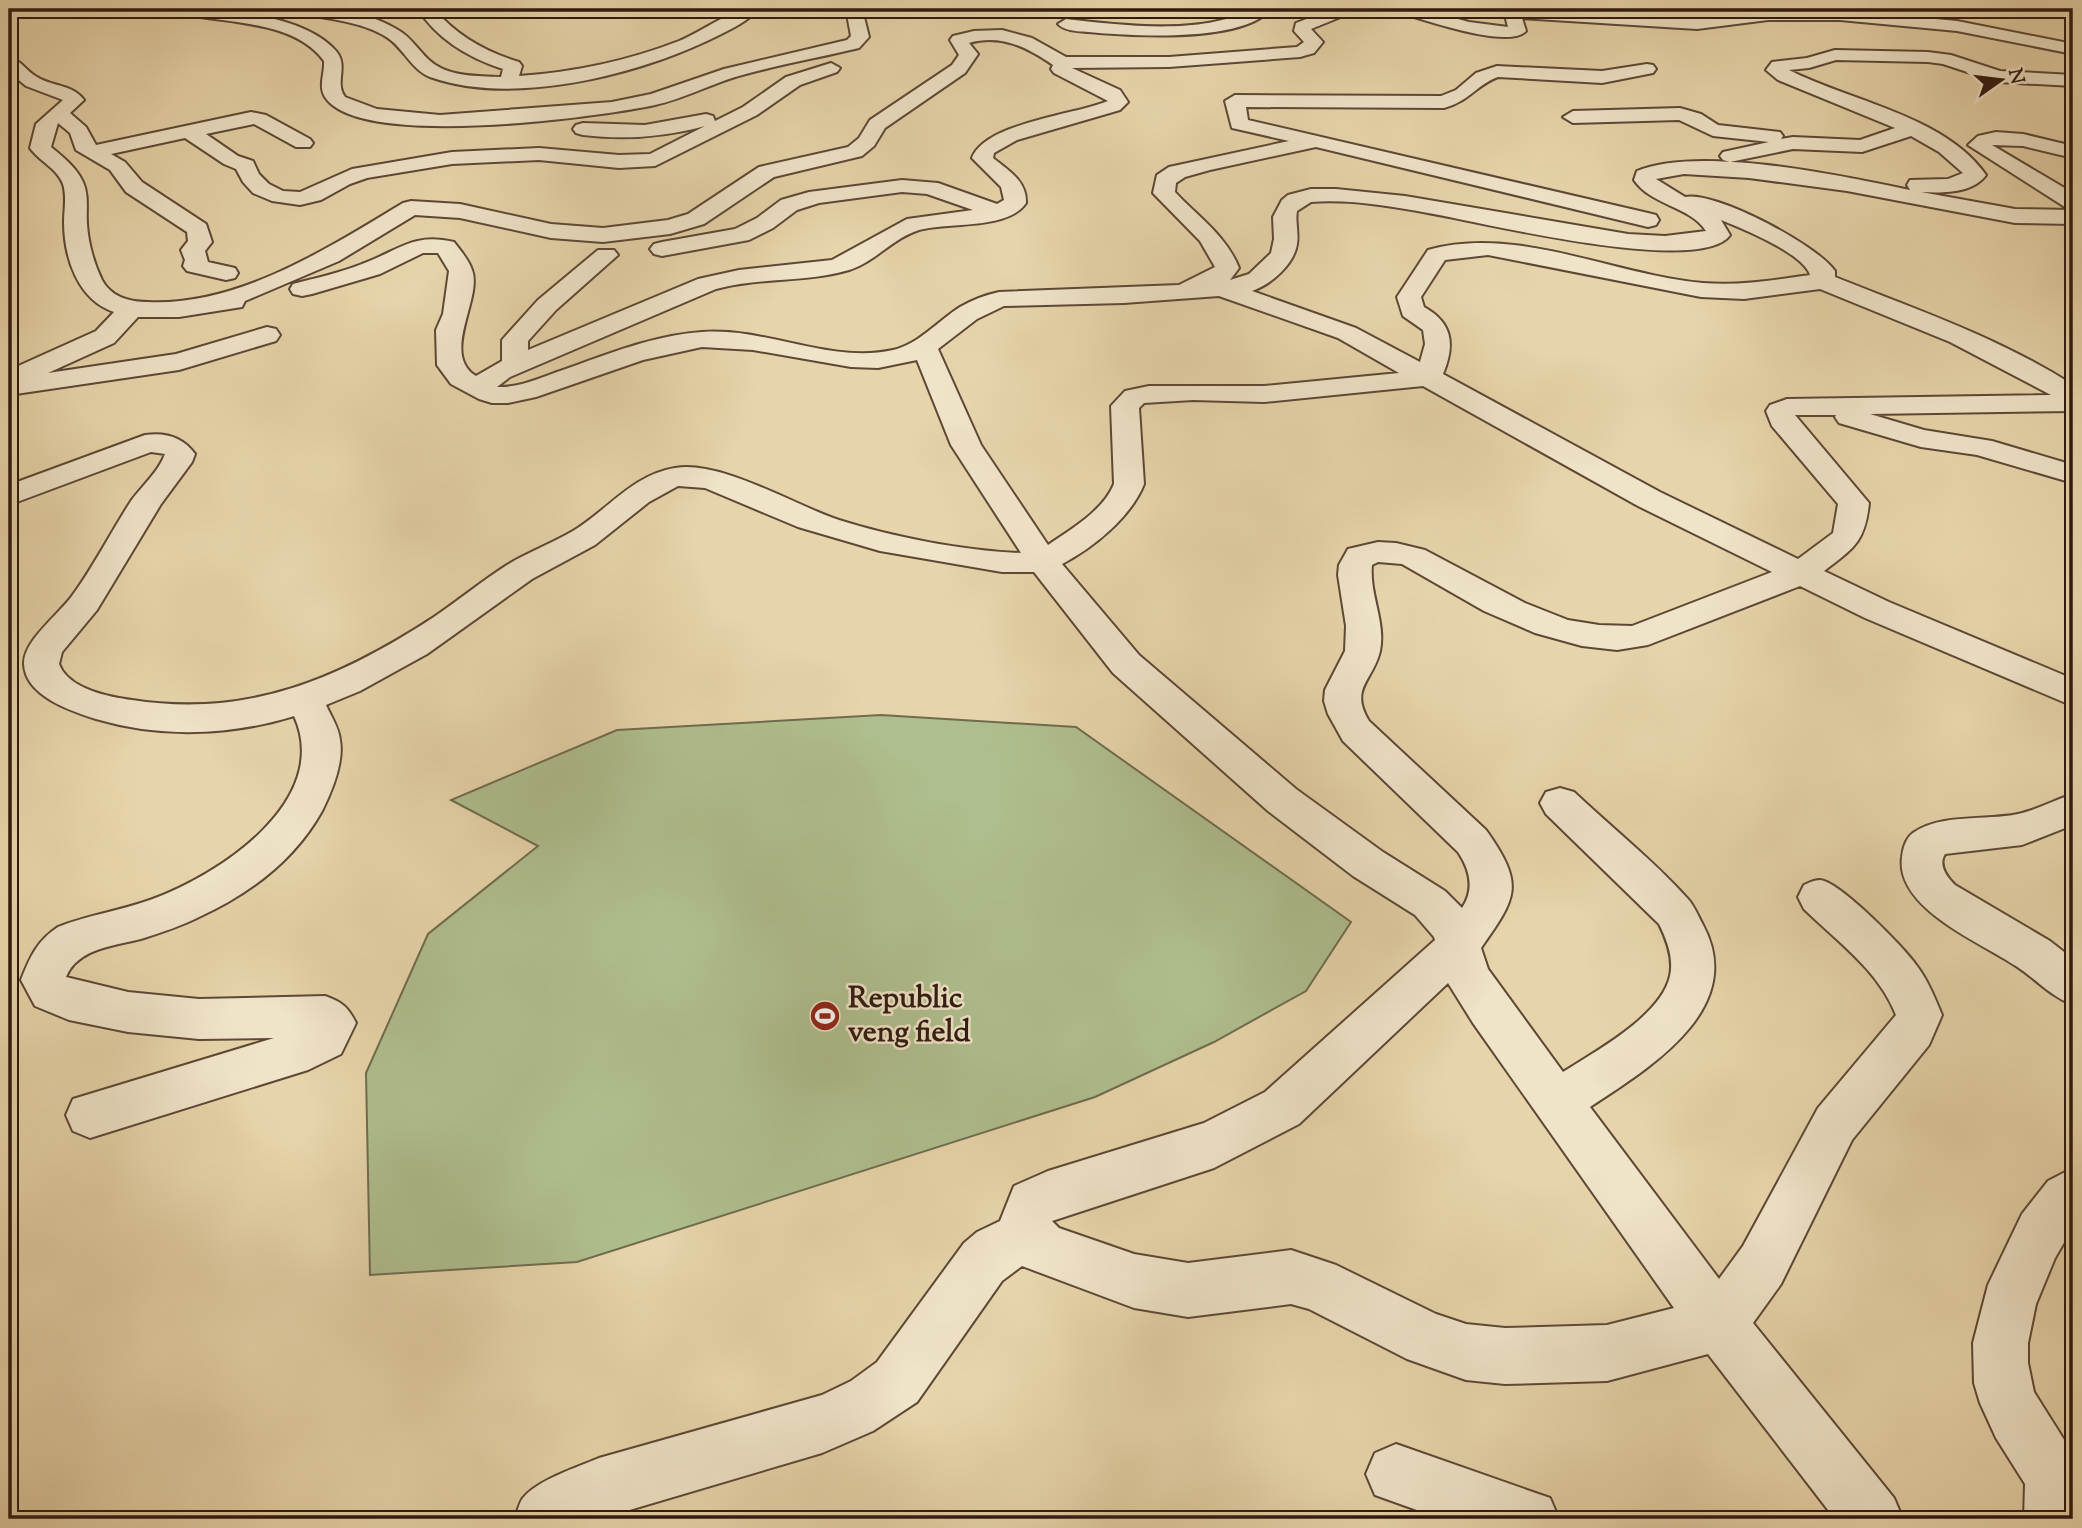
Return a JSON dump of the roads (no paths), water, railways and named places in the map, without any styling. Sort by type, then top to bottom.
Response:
[{"type":"street","points":[[184,9],[257,21],[304,37],[329,54],[333,60],[330,87],[336,98],[351,108],[377,116],[419,120],[631,106],[730,72],[853,44],[860,37],[854,9]]},
{"type":"street","points":[[302,9],[339,15],[393,33],[402,40],[416,59],[438,74],[483,82],[569,77],[630,63],[725,26],[750,9]]},
{"type":"street","points":[[426,9],[475,53],[513,66],[509,82]]},
{"type":"street","points":[[1066,24],[1118,31],[1168,30],[1242,20],[1263,9]]},
{"type":"street","points":[[209,306],[309,266],[359,240],[411,208],[483,215],[551,230],[603,235],[670,227],[696,219],[767,172],[855,152],[867,142],[877,124],[959,69],[969,54],[962,50],[959,40],[978,34],[1023,38],[1063,63],[1169,62],[1290,54],[1308,49],[1314,42],[1301,27],[1347,9]]},
{"type":"street","points":[[1404,9],[1468,27],[1511,33],[1517,31],[1513,15],[1517,13],[1652,22],[1716,23],[1768,15],[1840,15],[1957,26],[2073,49]]},
{"type":"street","points":[[1652,22],[1670,9]]},
{"type":"street","points":[[246,165],[247,174],[262,191],[283,197],[309,197],[349,176],[411,164],[549,155],[648,161],[708,135],[737,116],[761,105],[793,81],[857,57],[859,53],[853,44]]},
{"type":"street","points":[[1821,179],[1944,186],[1965,183],[1975,175],[1973,167],[1958,155],[1910,130],[1775,70],[1778,66],[1810,63],[1835,55],[1928,57],[1945,59],[1998,76],[2073,80]]},
{"type":"street","points":[[9,62],[59,103],[79,131],[83,146],[122,169],[125,180],[198,229],[200,242],[193,250],[197,260],[195,266],[226,273]]},
{"type":"street","points":[[482,389],[491,377],[515,365],[718,281],[826,269],[860,257],[902,228],[998,211],[1015,203],[1017,193],[982,158],[985,150],[1010,136],[1113,106],[1118,102],[1114,94],[1060,69],[1063,63]]},
{"type":"street","points":[[1647,69],[1602,78],[1497,71],[1483,74],[1472,82],[1464,94],[1444,102],[1235,101],[1238,124],[1692,232],[1679,244]]},
{"type":"street","points":[[9,91],[59,103]]},
{"type":"street","points":[[59,103],[46,124],[40,148],[69,175],[75,185],[76,230],[82,259],[95,289],[104,297],[131,309],[209,306],[262,298],[335,280],[381,265],[413,246],[428,243],[446,247],[461,271],[456,314],[449,330],[452,341],[449,359],[457,376],[496,396],[525,392],[653,349],[707,338],[746,339],[816,355],[860,360],[900,357],[925,348],[966,313],[996,300],[1035,295],[1088,297],[1247,285],[1261,278],[1283,253],[1286,242],[1285,212],[1289,205],[1310,196],[1382,199],[1551,230],[1679,244],[1710,240],[1718,235],[1717,230],[1699,214],[1656,192],[1645,180],[1646,176],[1677,169],[1759,171],[1821,179],[2011,215],[2046,219],[2073,217]]},
{"type":"street","points":[[1573,117],[1680,114],[1694,118],[1713,130],[1782,137],[1809,143]]},
{"type":"street","points":[[352,125],[377,116]]},
{"type":"street","points":[[473,118],[525,120],[629,132],[679,128],[715,117],[737,116]]},
{"type":"street","points":[[95,151],[251,118],[258,119],[303,143]]},
{"type":"street","points":[[187,130],[231,160],[246,165],[328,134]]},
{"type":"street","points":[[1677,169],[1675,165],[1679,161],[1690,158],[1736,156],[1778,146],[1809,143],[1862,146],[1910,130]]},
{"type":"street","points":[[2073,152],[2015,139],[1986,139],[1978,145],[2073,202]]},
{"type":"street","points":[[1186,290],[1221,275],[1227,268],[1221,254],[1207,236],[1164,193],[1165,180],[1177,172],[1208,163],[1316,141]]},
{"type":"street","points":[[551,230],[569,241],[625,254],[741,234],[765,223],[789,205],[808,200],[902,186],[930,188],[998,211]]},
{"type":"street","points":[[1656,192],[1719,210],[1760,229],[1811,260],[1823,271],[1822,281]]},
{"type":"street","points":[[9,496],[145,444],[158,442],[176,448],[180,454],[177,462],[79,611],[44,654],[39,665],[42,674],[69,695],[99,707],[170,719],[201,719],[277,710],[367,672],[445,626],[533,563],[588,536],[612,514],[657,483],[685,475],[715,481],[814,523],[874,542],[1017,563],[1042,561],[1056,555],[1113,511],[1126,495],[1129,484],[1125,406],[1135,397],[1193,392],[1289,393],[1424,377],[1433,365],[1440,339],[1439,332],[1429,319],[1412,311],[1409,297],[1436,255],[1450,251],[1496,249],[1700,290],[1744,292],[1822,281],[1970,342],[2042,377],[2073,397]]},
{"type":"street","points":[[515,365],[514,340],[547,305],[625,254]]},
{"type":"street","points":[[1219,288],[1340,330],[1649,499],[1877,610],[2073,693]]},
{"type":"street","points":[[9,385],[105,337],[131,309]]},
{"type":"street","points":[[9,385],[179,362],[267,335]]},
{"type":"street","points":[[925,348],[965,445],[1042,561],[1126,664],[1282,800],[1368,864],[1430,903],[1444,917],[1459,945],[1468,977],[1557,1102],[1719,1324],[1873,1519]]},
{"type":"street","points":[[1819,897],[1891,965],[1908,987],[1919,1015],[1913,1030],[1835,1124],[1762,1265],[1719,1324],[1607,1353],[1505,1356],[1466,1352],[1427,1339],[1317,1284],[1291,1278],[1188,1290],[1134,1281],[1041,1247],[1028,1234],[1025,1217],[1028,1211],[1032,1205],[1048,1196],[1214,1144],[1282,1108],[1459,945],[1490,902],[1491,881],[1485,860],[1472,841],[1356,731],[1342,712],[1343,689],[1361,655],[1364,637],[1353,567],[1359,556],[1373,551],[1390,550],[1411,555],[1495,603],[1531,619],[1584,637],[1610,640],[1636,637],[1801,573],[1846,538],[1851,527],[1854,503],[1782,420],[1780,411],[1787,407],[2073,403]]},
{"type":"street","points":[[1806,405],[1902,433],[1982,447],[2073,474]]},
{"type":"street","points":[[90,1115],[309,1049],[323,1041],[331,1032],[333,1023],[326,1016],[199,1019],[94,1006],[51,992],[43,980],[46,967],[54,954],[71,940],[155,917],[196,899],[234,877],[262,856],[310,800],[322,742],[305,699]]},
{"type":"street","points":[[1557,1102],[1653,1037],[1667,1023],[1687,997],[1693,981],[1695,961],[1685,927],[1674,912],[1560,803]]},
{"type":"street","points":[[2073,809],[2022,829],[1936,839],[1924,847],[1921,858],[1927,884],[1940,897],[2034,954],[2073,985]]},
{"type":"street","points":[[2054,1519],[2056,1509],[2053,1471],[2009,1404],[2003,1379],[2001,1330],[2008,1301],[2046,1219],[2060,1201],[2073,1193]]},
{"type":"street","points":[[545,1519],[571,1501],[599,1488],[822,1424],[864,1406],[897,1382],[983,1262],[996,1251],[1028,1234]]},
{"type":"street","points":[[1396,1474],[1529,1519]]},
{"type":"place","name":"Republic veng field","points":[[825,1016]]}]
